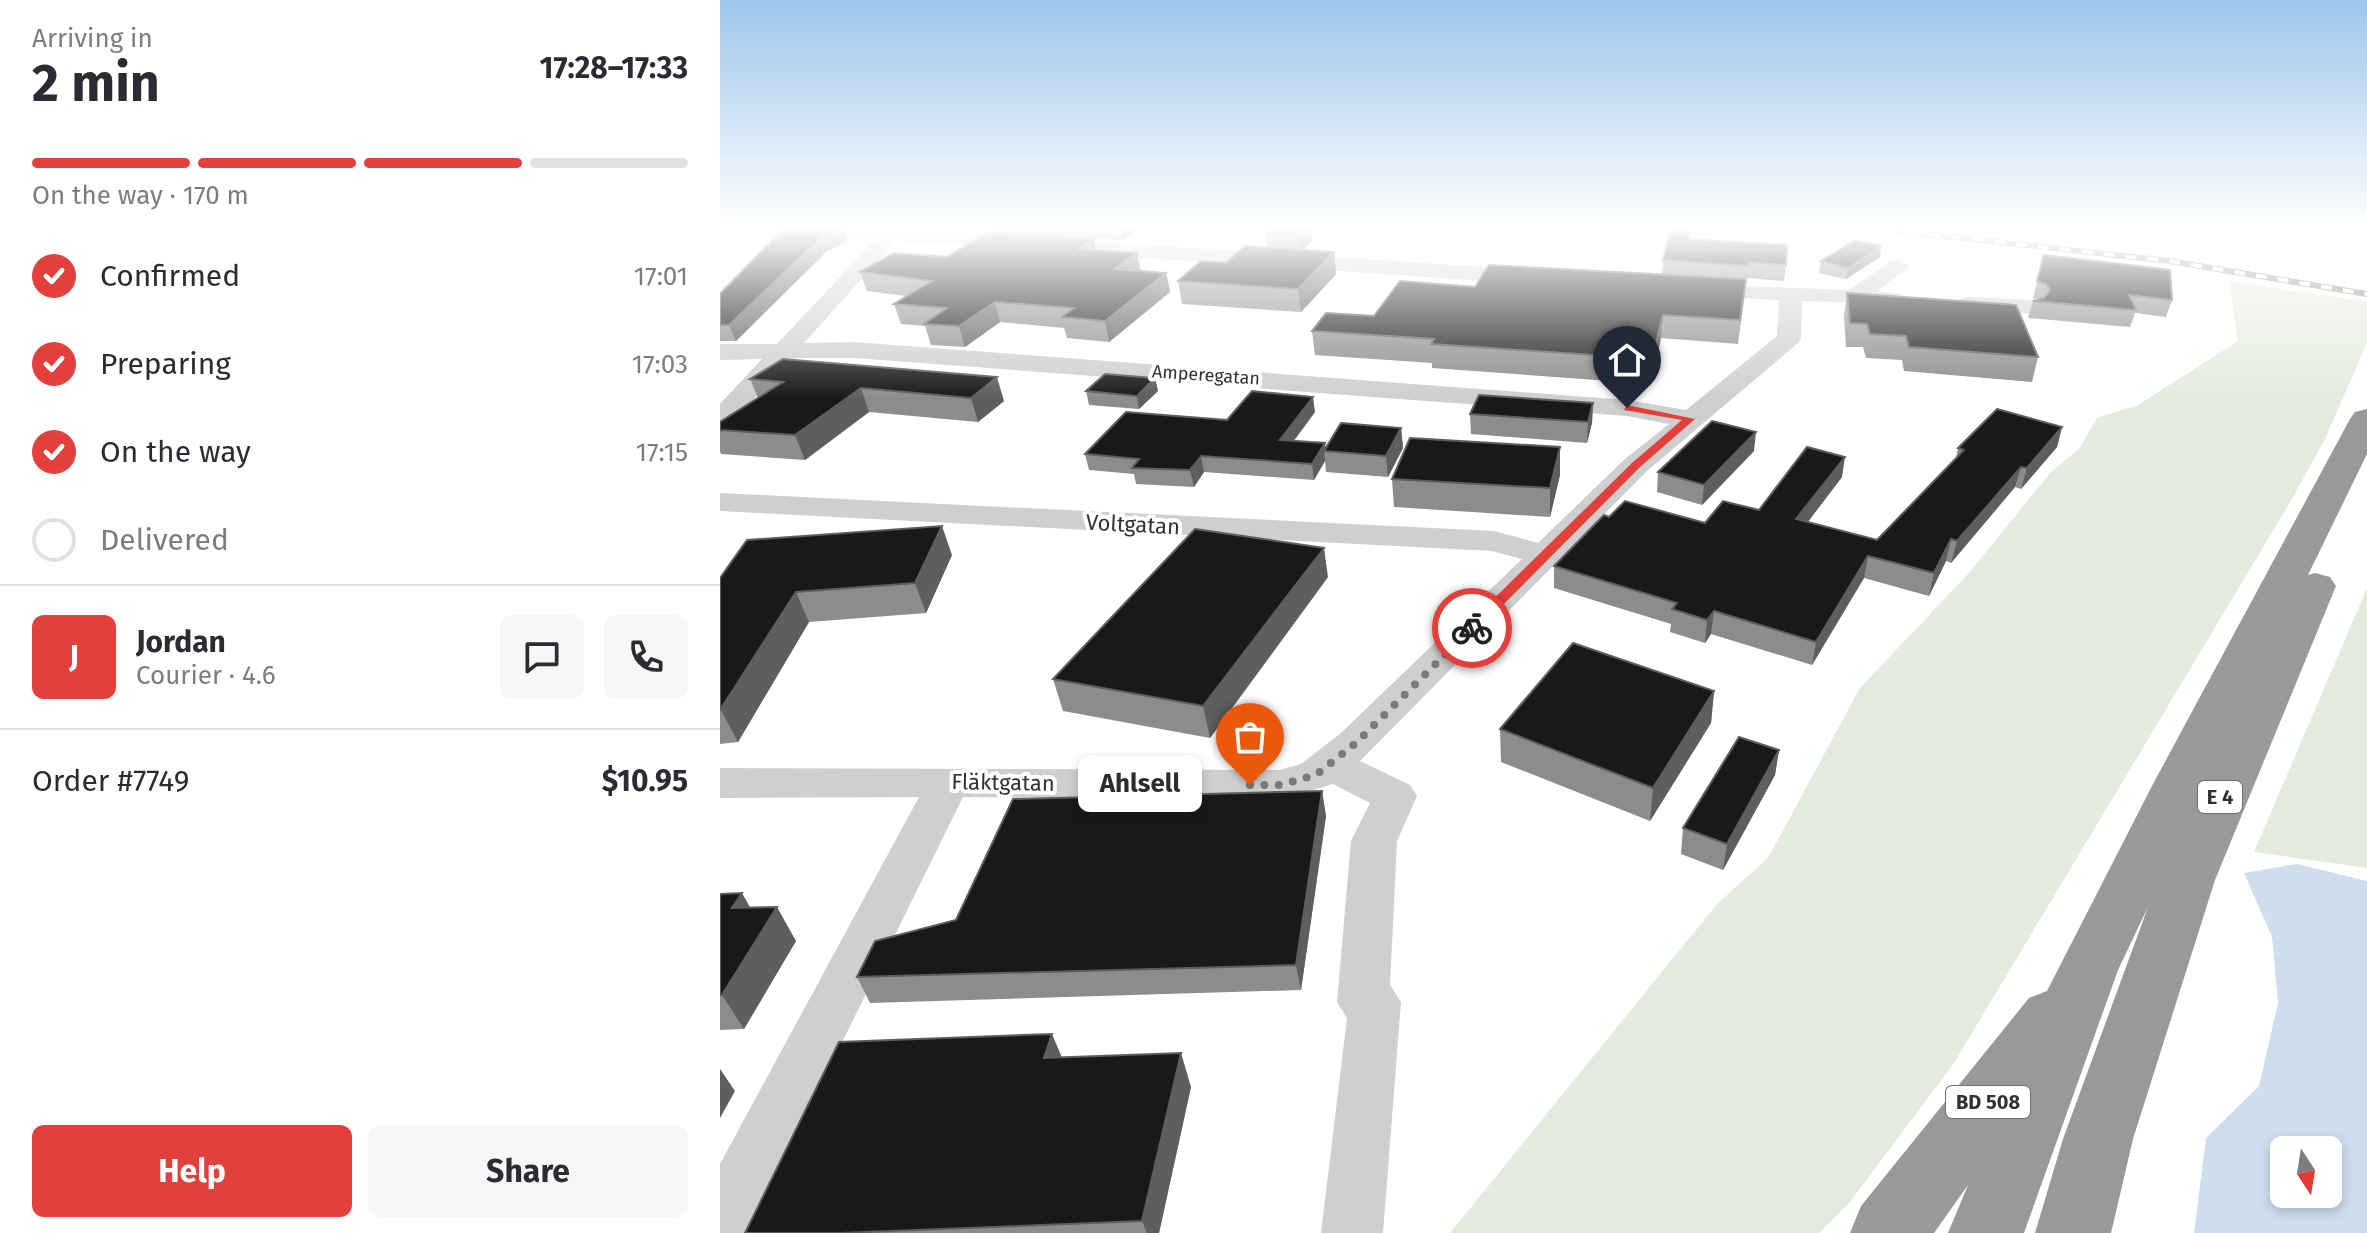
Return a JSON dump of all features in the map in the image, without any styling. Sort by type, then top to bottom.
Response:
[{"type":"highway","name":"E 4","points":[[1986,1233],[2087,970],[2367,419]]},
{"type":"highway","name":"E 4","points":[[2073,1233],[2098,1139],[2186,880],[2258,711],[2367,471]]},
{"type":"highway","name":"BD 508","points":[[1888,1233],[2087,970]]},
{"type":"street","points":[[720,420],[844,285]]},
{"type":"street","points":[[1458,301],[1463,285]]},
{"type":"street","points":[[1854,297],[1872,285]]},
{"type":"street","points":[[1681,288],[2031,307]]},
{"type":"street","name":"Fläktgatan","points":[[720,783],[1280,785],[1316,775],[1356,743],[1636,465],[1789,338],[1791,294]]},
{"type":"street","name":"Amperegatan","points":[[720,352],[854,350],[1627,408],[1690,419]]},
{"type":"street","name":"Voltgatan","points":[[720,502],[1494,541],[1544,555]]},
{"type":"street","points":[[1332,762],[1356,779],[1395,796],[1374,841],[1363,1002],[1375,1002],[1352,1230]]},
{"type":"street","points":[[720,1225],[949,782]]},
{"type":"shaded area","points":[[2230,285],[2253,285],[2367,301],[2367,343],[2325,439],[2292,499],[1954,1063],[1850,1202],[1819,1233],[1450,1233],[1717,904],[1768,858],[1860,688],[1968,574],[2051,472],[2079,449],[2097,418],[2138,405],[2238,341]]},
{"type":"shaded area","points":[[2367,588],[2367,868],[2254,852]]},
{"type":"water","points":[[2297,864],[2367,881],[2367,1233],[2194,1233],[2206,1138],[2259,1086],[2278,1003],[2272,937],[2244,873]]},
{"type":"building","points":[[729,285],[772,285],[729,325],[720,325],[720,294]]},
{"type":"building","points":[[926,285],[1151,285],[1105,321],[1062,317],[1074,308],[995,302],[959,326],[924,324],[947,308],[894,304]]},
{"type":"building","points":[[1231,285],[1302,285],[1298,289]]},
{"type":"building","points":[[1397,285],[1475,287],[1477,285],[1745,285],[1740,320],[1663,315],[1652,359],[1431,344],[1434,339],[1312,331],[1326,313],[1374,316]]},
{"type":"building","points":[[2046,285],[2171,285],[2172,300],[2129,295],[2136,310],[2033,301],[2044,298],[2050,290]]},
{"type":"building","points":[[1847,293],[2016,305],[2038,357],[1909,347],[1906,336],[1870,334],[1867,324],[1850,323]]},
{"type":"building","points":[[783,359],[997,377],[971,398],[861,388],[795,435],[720,430],[720,422],[783,382],[750,379]]},
{"type":"building","points":[[1105,374],[1155,378],[1137,396],[1086,391]]},
{"type":"building","points":[[1252,391],[1313,397],[1280,440],[1325,443],[1312,464],[1201,456],[1190,470],[1132,468],[1139,459],[1085,454],[1126,412],[1227,420]]},
{"type":"building","points":[[1479,395],[1593,403],[1588,422],[1470,414]]},
{"type":"building","points":[[1997,409],[2062,427],[2027,468],[2021,467],[1957,541],[1951,539],[1934,573],[1868,556],[1816,642],[1714,611],[1707,620],[1672,609],[1677,603],[1554,566],[1604,515],[1609,517],[1625,501],[1705,523],[1723,501],[1759,510],[1807,447],[1845,457],[1796,519],[1877,540],[1964,450],[1958,448]]},
{"type":"building","points":[[1712,421],[1756,432],[1704,485],[1658,472]]},
{"type":"building","points":[[1341,423],[1401,428],[1386,456],[1324,451]]},
{"type":"building","points":[[1410,438],[1560,447],[1550,488],[1392,479]]},
{"type":"building","points":[[942,526],[915,583],[796,592],[720,710],[720,578],[747,540]]},
{"type":"building","points":[[1195,529],[1324,548],[1203,706],[1053,679]]},
{"type":"building","points":[[1573,643],[1714,691],[1653,788],[1500,729]]},
{"type":"building","points":[[1739,737],[1779,750],[1727,844],[1683,828]]},
{"type":"building","points":[[1322,791],[1296,965],[857,977],[875,941],[956,920],[1013,799]]},
{"type":"building","points":[[742,893],[732,908],[777,907],[720,995],[720,894]]},
{"type":"building","points":[[1052,1034],[1044,1058],[1181,1053],[1142,1221],[840,1233],[745,1233],[839,1042]]},
{"type":"railway","points":[[2310,285],[2367,294]]},
{"type":"way so far","points":[[1250,785],[1280,785],[1316,775],[1356,743],[1472,628]]},
{"type":"place","name":"Ahlsell","points":[[1250,785]]},
{"type":"route","points":[[1472,628],[1636,465],[1690,419],[1627,408]]}]
